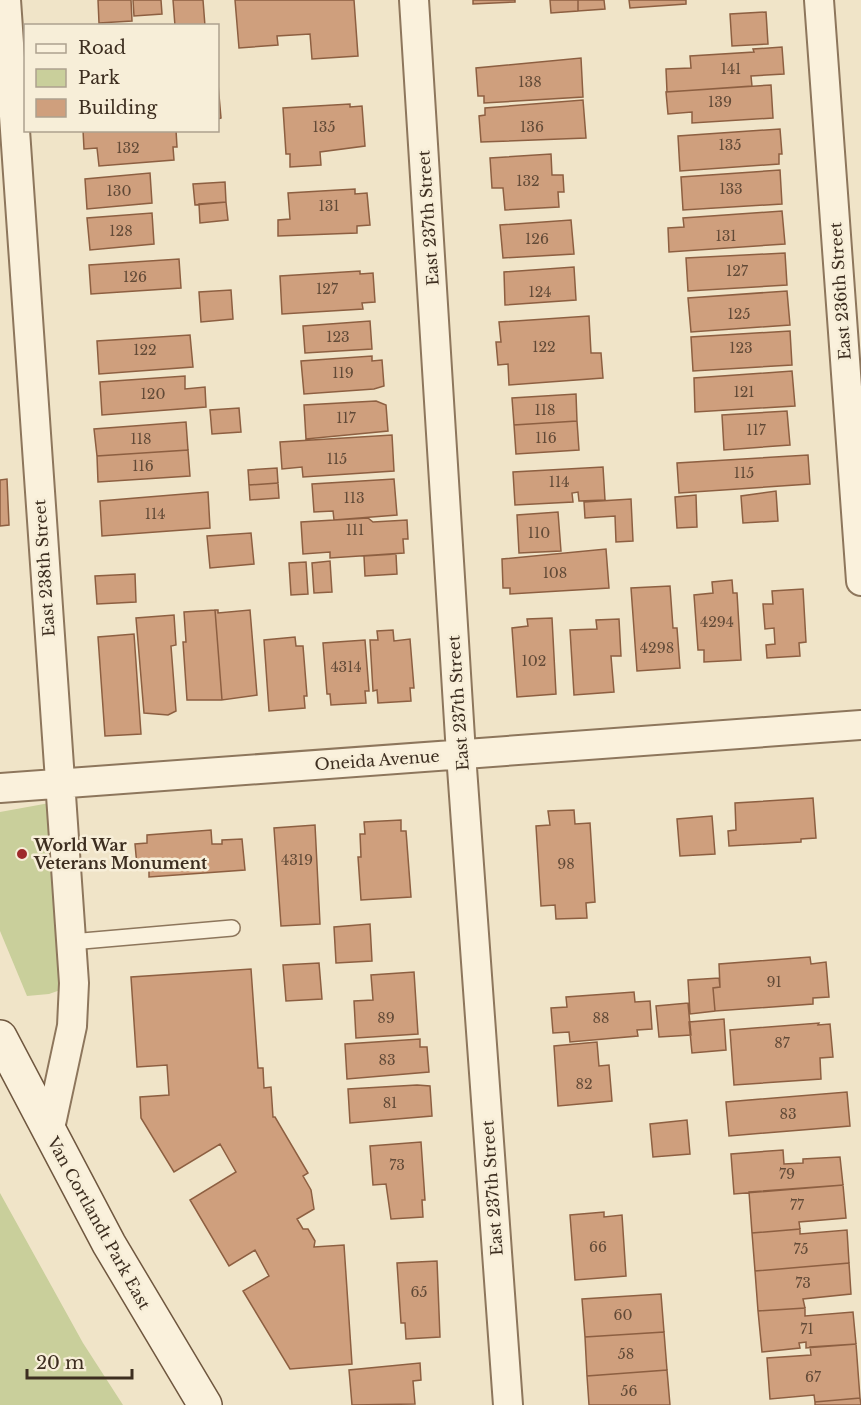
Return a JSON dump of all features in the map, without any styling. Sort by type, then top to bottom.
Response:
[{"type":"street","name":"East 238th Street","points":[[6,0],[75,1004],[49,1133]]},
{"type":"street","name":"East 237th Street","points":[[414,0],[461,754],[508,1405]]},
{"type":"street","name":"East 236th Street","points":[[819,0],[861,581]]},
{"type":"street","name":"Oneida Avenue","points":[[0,788],[861,725]]},
{"type":"street","name":"Van Cortlandt Park East","points":[[0,1037],[49,1133],[145,1308],[205,1405]]},
{"type":"lane","points":[[71,942],[232,928]]},
{"type":"green space","points":[[55,802],[66,988],[49,994],[27,996],[0,931],[0,812]]},
{"type":"green space","points":[[0,1193],[83,1343],[123,1405],[0,1405]]},
{"type":"building","points":[[98,0],[131,0],[132,21],[99,23]]},
{"type":"building","points":[[133,0],[161,0],[162,14],[134,16]]},
{"type":"building","points":[[173,0],[203,0],[205,24],[175,24]]},
{"type":"building","points":[[235,0],[354,0],[358,56],[312,59],[310,34],[277,36],[278,45],[239,48]]},
{"type":"building","points":[[473,0],[515,0],[515,2],[473,4]]},
{"type":"building","points":[[550,0],[578,0],[578,11],[551,13]]},
{"type":"building","points":[[578,0],[604,0],[605,9],[578,11]]},
{"type":"building","points":[[629,0],[686,0],[686,4],[630,8]]},
{"type":"building","points":[[766,12],[768,44],[732,46],[730,14]]},
{"type":"building","points":[[782,47],[784,74],[751,76],[752,86],[667,92],[666,69],[691,68],[690,56],[754,52],[753,49]]},
{"type":"building","points":[[581,58],[583,97],[484,103],[484,96],[478,96],[476,68]]},
{"type":"building","points":[[771,85],[773,118],[692,123],[692,112],[668,114],[666,92]]},
{"type":"building","points":[[219,95],[221,118],[219,119]]},
{"type":"building","points":[[583,100],[586,138],[481,142],[479,116],[485,115],[485,108]]},
{"type":"building","points":[[350,104],[350,107],[362,106],[365,146],[320,152],[321,165],[290,167],[290,154],[286,154],[283,108]]},
{"type":"building","points":[[780,129],[782,154],[779,154],[779,164],[680,171],[678,136]]},
{"type":"building","points":[[83,132],[176,132],[177,147],[173,147],[174,160],[99,166],[97,148],[84,149]]},
{"type":"building","points":[[551,154],[552,175],[563,175],[564,192],[558,192],[559,207],[505,210],[503,188],[492,188],[490,158]]},
{"type":"building","points":[[780,170],[782,204],[683,210],[681,177]]},
{"type":"building","points":[[150,173],[152,203],[87,209],[85,179]]},
{"type":"building","points":[[225,182],[226,202],[195,205],[193,184]]},
{"type":"building","points":[[355,189],[355,194],[367,193],[370,225],[357,226],[357,233],[278,236],[278,220],[290,219],[288,193]]},
{"type":"building","points":[[226,202],[228,220],[200,223],[199,204]]},
{"type":"building","points":[[782,211],[785,244],[669,252],[668,228],[684,227],[683,218]]},
{"type":"building","points":[[152,213],[154,244],[90,250],[87,218]]},
{"type":"building","points":[[571,220],[574,254],[503,258],[500,225]]},
{"type":"building","points":[[785,253],[787,285],[688,291],[686,258]]},
{"type":"building","points":[[179,259],[181,288],[91,294],[89,265]]},
{"type":"building","points":[[574,267],[576,300],[505,305],[504,272]]},
{"type":"building","points":[[360,271],[360,274],[373,273],[375,302],[362,303],[363,309],[282,314],[280,276]]},
{"type":"building","points":[[231,290],[233,319],[201,322],[199,292]]},
{"type":"building","points":[[787,291],[790,325],[691,332],[688,298]]},
{"type":"building","points":[[589,316],[591,353],[601,353],[603,378],[509,385],[508,364],[498,365],[496,342],[501,342],[499,322]]},
{"type":"building","points":[[370,321],[372,349],[305,353],[303,326]]},
{"type":"building","points":[[790,331],[792,365],[693,371],[691,337]]},
{"type":"building","points":[[190,335],[193,367],[99,374],[97,341]]},
{"type":"building","points":[[372,356],[372,361],[382,360],[384,386],[374,389],[304,394],[301,361]]},
{"type":"building","points":[[792,371],[795,406],[695,412],[694,378]]},
{"type":"building","points":[[185,376],[185,389],[205,387],[206,407],[102,415],[100,382]]},
{"type":"building","points":[[576,394],[577,421],[514,425],[512,398]]},
{"type":"building","points":[[376,401],[386,405],[388,431],[306,439],[304,405]]},
{"type":"building","points":[[239,408],[241,432],[212,434],[210,410]]},
{"type":"building","points":[[787,411],[790,445],[724,450],[722,415]]},
{"type":"building","points":[[577,421],[579,450],[516,454],[514,425]]},
{"type":"building","points":[[186,422],[188,450],[97,456],[94,429]]},
{"type":"building","points":[[392,435],[394,471],[303,477],[302,467],[282,469],[280,442]]},
{"type":"building","points":[[188,450],[190,476],[98,482],[97,456]]},
{"type":"building","points":[[808,455],[810,484],[679,493],[677,463]]},
{"type":"building","points":[[603,467],[605,500],[579,501],[578,492],[572,493],[573,502],[515,505],[513,472]]},
{"type":"building","points":[[277,468],[278,483],[249,485],[248,470]]},
{"type":"building","points":[[7,479],[9,525],[0,526],[0,480]]},
{"type":"building","points":[[394,479],[397,515],[334,520],[333,511],[314,512],[312,484]]},
{"type":"building","points":[[278,483],[279,498],[250,500],[249,485]]},
{"type":"building","points":[[776,491],[778,521],[743,523],[741,496]]},
{"type":"building","points":[[208,492],[210,528],[102,536],[100,501]]},
{"type":"building","points":[[696,495],[697,527],[677,528],[675,497]]},
{"type":"building","points":[[631,499],[633,541],[616,542],[615,516],[585,518],[584,502]]},
{"type":"building","points":[[558,512],[561,551],[519,553],[517,515]]},
{"type":"building","points":[[368,518],[373,522],[407,520],[408,539],[403,539],[404,553],[330,558],[330,552],[303,554],[301,522]]},
{"type":"building","points":[[251,533],[254,564],[210,568],[207,536]]},
{"type":"building","points":[[606,549],[609,588],[510,594],[510,588],[503,588],[502,559]]},
{"type":"building","points":[[396,554],[397,574],[365,576],[364,556]]},
{"type":"building","points":[[330,561],[332,592],[314,593],[312,563]]},
{"type":"building","points":[[306,562],[308,594],[291,595],[289,563]]},
{"type":"building","points":[[135,574],[136,602],[97,604],[95,576]]},
{"type":"building","points":[[732,580],[733,593],[737,593],[741,660],[704,662],[704,650],[698,650],[694,595],[713,593],[712,582]]},
{"type":"building","points":[[670,586],[673,628],[677,628],[680,668],[637,671],[631,588]]},
{"type":"building","points":[[803,589],[806,642],[799,643],[800,656],[767,658],[766,645],[775,644],[774,628],[765,629],[763,604],[773,604],[772,591]]},
{"type":"building","points":[[215,610],[218,610],[218,613],[250,610],[257,695],[222,700]]},
{"type":"building","points":[[215,610],[222,700],[187,700],[183,642],[186,642],[184,612]]},
{"type":"building","points":[[174,615],[176,645],[171,646],[176,711],[168,715],[144,713],[136,618]]},
{"type":"building","points":[[552,618],[556,694],[517,697],[512,628],[528,626],[527,619]]},
{"type":"building","points":[[619,619],[621,656],[611,656],[614,692],[574,695],[570,630],[597,629],[596,620]]},
{"type":"building","points":[[393,630],[394,641],[410,639],[414,688],[410,688],[411,701],[378,703],[377,690],[373,691],[370,640],[378,640],[377,631]]},
{"type":"building","points":[[134,634],[141,734],[105,736],[98,637]]},
{"type":"building","points":[[295,637],[296,646],[303,646],[307,696],[304,696],[305,708],[269,711],[264,640]]},
{"type":"building","points":[[365,640],[369,691],[365,691],[366,703],[331,705],[330,694],[327,694],[323,643]]},
{"type":"building","points":[[813,798],[816,838],[801,839],[801,842],[729,846],[728,831],[736,830],[735,803]]},
{"type":"building","points":[[574,810],[575,824],[590,823],[595,902],[586,903],[587,918],[556,919],[555,905],[541,906],[536,826],[550,825],[548,811]]},
{"type":"building","points":[[712,816],[715,854],[680,856],[677,819]]},
{"type":"building","points":[[401,820],[401,831],[406,831],[411,897],[361,900],[358,857],[361,857],[360,834],[365,834],[364,822]]},
{"type":"building","points":[[315,825],[320,924],[281,926],[274,828]]},
{"type":"building","points":[[211,830],[212,844],[222,844],[222,840],[242,839],[245,870],[149,877],[149,865],[137,866],[135,844],[147,843],[147,835]]},
{"type":"building","points":[[370,924],[372,961],[336,963],[334,927]]},
{"type":"building","points":[[810,957],[811,964],[826,962],[829,997],[813,998],[813,1004],[715,1011],[713,988],[720,987],[719,964]]},
{"type":"building","points":[[319,963],[322,999],[286,1001],[283,965]]},
{"type":"building","points":[[251,969],[258,1068],[263,1068],[264,1088],[271,1087],[273,1117],[308,1173],[303,1176],[311,1190],[314,1209],[297,1219],[303,1229],[308,1229],[315,1241],[314,1247],[344,1245],[352,1364],[290,1369],[243,1291],[269,1276],[255,1250],[229,1266],[190,1200],[236,1172],[220,1144],[174,1172],[141,1118],[140,1097],[169,1095],[167,1065],[137,1067],[131,977]]},
{"type":"building","points":[[414,972],[418,1034],[356,1038],[354,1001],[373,1000],[371,975]]},
{"type":"building","points":[[719,978],[720,987],[713,988],[715,1011],[690,1014],[688,980]]},
{"type":"building","points":[[634,992],[635,1002],[650,1001],[652,1029],[637,1030],[638,1036],[570,1042],[569,1032],[553,1033],[551,1008],[567,1007],[566,997]]},
{"type":"building","points":[[688,1003],[691,1035],[659,1037],[656,1006]]},
{"type":"building","points":[[724,1019],[726,1050],[692,1053],[689,1022]]},
{"type":"building","points":[[819,1023],[818,1025],[830,1024],[833,1057],[820,1058],[821,1079],[734,1085],[730,1030]]},
{"type":"building","points":[[420,1039],[420,1047],[427,1047],[429,1072],[347,1079],[345,1044]]},
{"type":"building","points":[[597,1042],[599,1066],[609,1065],[612,1101],[558,1106],[554,1046]]},
{"type":"building","points":[[430,1086],[432,1116],[350,1123],[348,1089]]},
{"type":"building","points":[[847,1092],[850,1126],[729,1136],[726,1102]]},
{"type":"building","points":[[687,1120],[690,1154],[653,1157],[650,1124]]},
{"type":"building","points":[[421,1142],[425,1200],[422,1200],[423,1217],[391,1219],[386,1184],[373,1185],[370,1146]]},
{"type":"building","points":[[783,1150],[784,1164],[803,1163],[803,1159],[840,1157],[843,1185],[734,1194],[731,1154]]},
{"type":"building","points":[[843,1185],[846,1218],[799,1222],[800,1229],[752,1233],[749,1192]]},
{"type":"building","points":[[604,1212],[604,1217],[622,1215],[626,1276],[575,1280],[570,1215]]},
{"type":"building","points":[[800,1229],[800,1234],[847,1230],[849,1263],[755,1271],[752,1233]]},
{"type":"building","points":[[437,1261],[440,1337],[406,1339],[405,1323],[401,1323],[397,1263]]},
{"type":"building","points":[[849,1263],[851,1294],[803,1299],[805,1308],[758,1311],[755,1271]]},
{"type":"building","points":[[661,1294],[664,1332],[585,1337],[582,1299]]},
{"type":"building","points":[[805,1308],[805,1316],[853,1312],[856,1344],[806,1348],[806,1342],[799,1343],[800,1348],[762,1352],[758,1311]]},
{"type":"building","points":[[664,1332],[667,1370],[587,1376],[585,1337]]},
{"type":"building","points":[[856,1344],[860,1398],[815,1402],[814,1395],[770,1399],[767,1358],[811,1355],[810,1347]]},
{"type":"building","points":[[420,1363],[421,1380],[413,1381],[415,1404],[352,1405],[349,1370]]},
{"type":"building","points":[[667,1370],[670,1405],[589,1405],[587,1376]]},
{"type":"building","points":[[860,1398],[861,1405],[815,1405],[815,1402]]},
{"type":"place","name":"World War Veterans Monument","points":[[22,854]]}]
